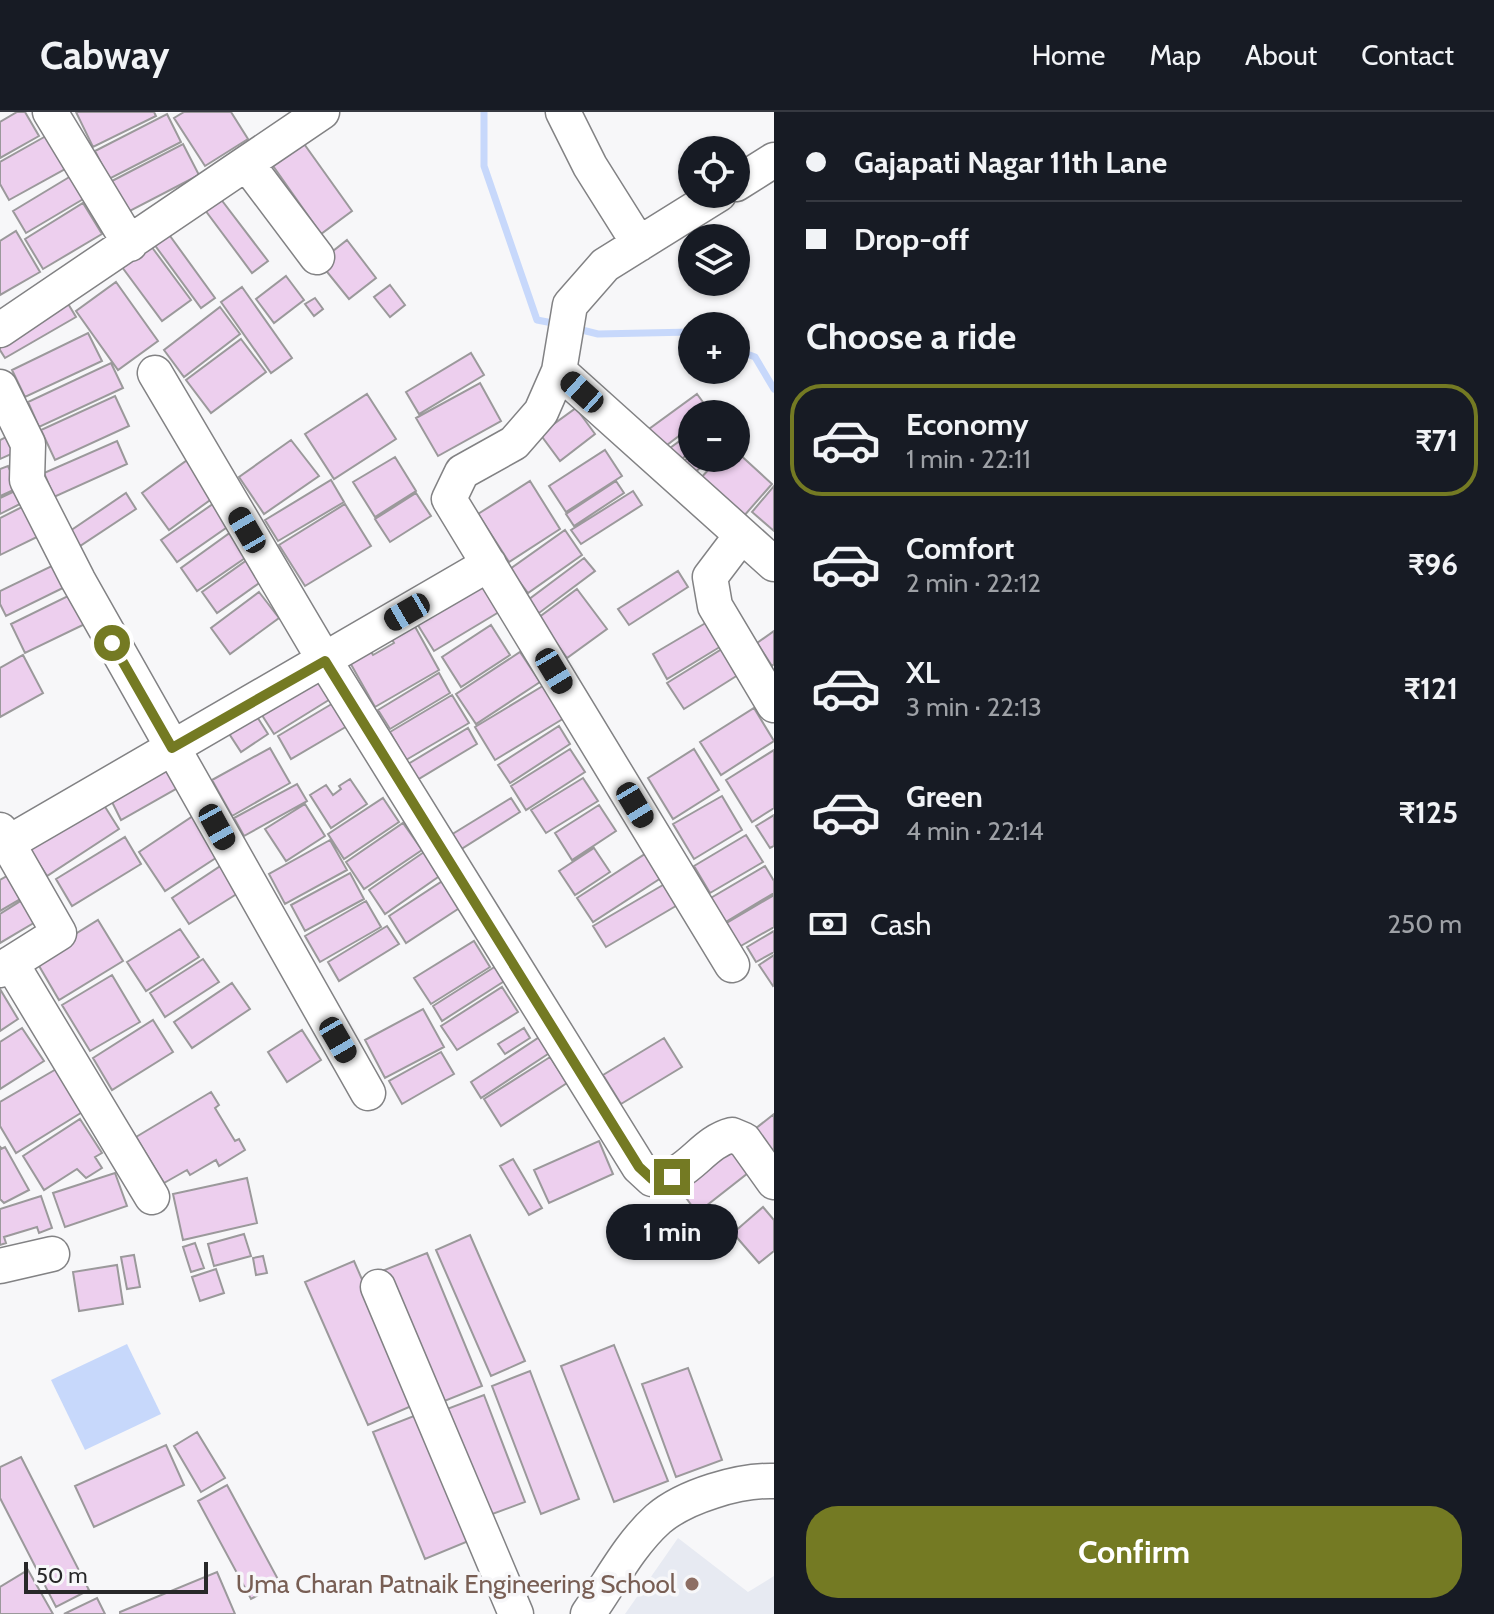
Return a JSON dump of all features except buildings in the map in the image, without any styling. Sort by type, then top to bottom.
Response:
[{"type":"street","points":[[50,112],[130,244]]},
{"type":"street","points":[[0,330],[322,112]]},
{"type":"street","points":[[563,112],[590,166],[639,244]]},
{"type":"street","points":[[750,175],[774,160]]},
{"type":"street","points":[[247,164],[317,257]]},
{"type":"street","points":[[697,208],[605,265],[570,305],[559,371],[541,412],[514,443],[462,472],[449,499],[732,965]]},
{"type":"street","points":[[559,371],[774,564]]},
{"type":"street","points":[[155,373],[325,661],[597,1103],[645,1174],[652,1179],[672,1177],[720,1140],[732,1135],[744,1140],[774,1182]]},
{"type":"street","points":[[0,387],[28,444],[27,480],[78,580],[368,1093]]},
{"type":"street","points":[[741,536],[710,577],[715,606],[774,705]]},
{"type":"street","points":[[152,1197],[6,966],[59,933],[4,837],[172,748],[489,564]]},
{"type":"street","points":[[0,1266],[52,1254]]},
{"type":"street","points":[[378,1287],[516,1614]]},
{"type":"street","points":[[588,1614],[638,1541],[659,1518],[708,1493],[758,1480],[774,1481]]},
{"type":"shaded area","name":"Uma Charan Patnaik Engineering School","points":[[678,1538],[748,1592],[774,1576],[774,1614],[625,1614]]},
{"type":"water","points":[[127,1344],[161,1414],[85,1450],[51,1380]]},
{"type":"waterway","points":[[484,112],[484,166],[537,320],[558,324]]},
{"type":"waterway","points":[[574,328],[598,334],[678,332]]},
{"type":"waterway","points":[[750,355],[755,357],[774,389]]},
{"type":"place","name":"Uma Charan Patnaik Engineering School","points":[[692,1584]]},
{"type":"route","points":[[112,643],[172,748],[325,661],[639,1167],[652,1179],[672,1177]]}]
